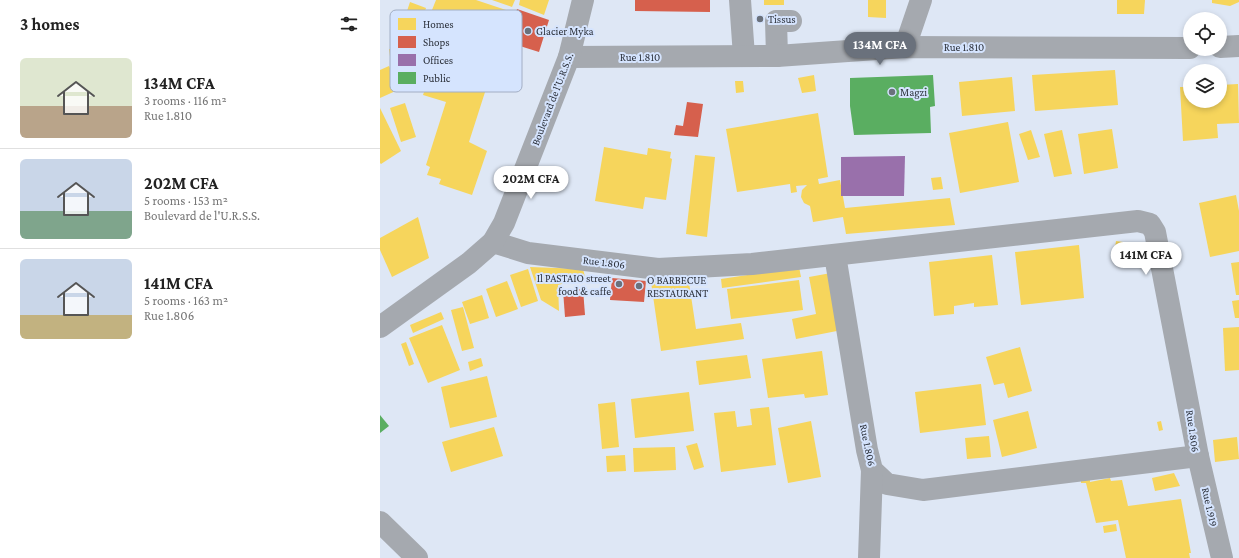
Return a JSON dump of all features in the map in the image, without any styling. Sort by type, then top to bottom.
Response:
[{"type":"street","name":"Boulevard de l'U.R.S.S.","points":[[380,327],[469,263],[493,242],[504,223],[570,57],[583,0]]},
{"type":"street","points":[[740,0],[744,56]]},
{"type":"street","points":[[905,47],[921,0]]},
{"type":"street","points":[[777,56],[776,21],[791,21]]},
{"type":"street","points":[[1227,47],[1239,46]]},
{"type":"street","name":"Rue 1.810","points":[[570,57],[777,56],[905,47],[1183,48]]},
{"type":"street","name":"Rue 1.806","points":[[493,242],[528,253],[658,269],[752,264],[1138,221],[1150,224],[1155,232],[1198,456],[923,490],[887,484],[872,470],[867,450],[835,255]]},
{"type":"street","name":"Rue 1.919","points":[[1198,456],[1222,558]]},
{"type":"street","points":[[869,558],[872,470]]},
{"type":"street","points":[[380,522],[417,558]]},
{"type":"building: Homes","points":[[436,0],[476,0],[506,10],[432,10]]},
{"type":"building: Homes","points":[[492,0],[515,0],[512,7]]},
{"type":"building: Homes","points":[[520,0],[549,0],[544,15],[519,5]]},
{"type":"building: Homes","points":[[764,0],[784,0],[784,5],[764,5]]},
{"type":"building: Homes","points":[[868,0],[886,0],[886,18],[868,17]]},
{"type":"building: Homes","points":[[1117,0],[1145,0],[1144,14],[1117,14]]},
{"type":"building: Homes","points":[[1212,0],[1239,0],[1239,2],[1230,6],[1212,3]]},
{"type":"building: Homes","points":[[410,2],[426,8],[425,10],[407,10]]},
{"type":"building: Homes","points":[[389,66],[390,92],[393,92],[380,98],[380,70]]},
{"type":"building: Homes","points":[[1115,70],[1118,105],[1035,111],[1032,75]]},
{"type":"building: Homes","points":[[814,75],[816,91],[802,93],[798,78]]},
{"type":"building: Homes","points":[[1012,77],[1015,111],[962,116],[959,82]]},
{"type":"building: Homes","points":[[735,81],[743,81],[744,92],[736,93]]},
{"type":"building: Homes","points":[[1238,84],[1239,123],[1217,124],[1218,138],[1183,141],[1180,87],[1183,87],[1183,108],[1227,108],[1227,85]]},
{"type":"building: Homes","points":[[424,92],[485,92],[469,142],[487,151],[472,195],[439,184],[441,179],[427,175],[430,167],[426,165],[446,102],[423,95]]},
{"type":"building: Homes","points":[[405,103],[416,137],[401,142],[390,108]]},
{"type":"building: Homes","points":[[380,108],[401,151],[381,164],[380,163]]},
{"type":"building: Homes","points":[[818,113],[828,177],[818,179],[819,184],[840,180],[845,208],[950,198],[955,225],[846,234],[843,217],[813,222],[810,206],[804,203],[801,197],[802,190],[807,185],[796,186],[797,192],[791,193],[790,184],[737,192],[726,129]]},
{"type":"building: Homes","points":[[1008,122],[1019,182],[960,193],[949,133]]},
{"type":"building: Homes","points":[[1112,129],[1118,168],[1084,174],[1078,134]]},
{"type":"building: Homes","points":[[1031,130],[1040,157],[1028,160],[1019,134]]},
{"type":"building: Homes","points":[[1062,130],[1072,174],[1054,177],[1044,134]]},
{"type":"building: Homes","points":[[604,147],[647,155],[648,148],[671,152],[670,158],[672,159],[666,200],[645,197],[643,209],[595,201]]},
{"type":"building: Homes","points":[[695,155],[715,157],[707,237],[686,234]]},
{"type":"building: Homes","points":[[941,177],[943,189],[933,190],[931,178]]},
{"type":"building: Homes","points":[[1236,195],[1239,211],[1239,251],[1210,257],[1199,203]]},
{"type":"building: Homes","points":[[418,217],[429,258],[392,277],[380,250],[380,238]]},
{"type":"building: Homes","points":[[1116,241],[1123,242],[1123,249],[1115,248]]},
{"type":"building: Homes","points":[[1079,245],[1084,298],[1021,305],[1015,252]]},
{"type":"building: Homes","points":[[992,255],[998,305],[974,307],[974,303],[954,306],[954,314],[934,316],[929,262]]},
{"type":"building: Homes","points":[[1239,262],[1239,295],[1236,295],[1231,263]]},
{"type":"building: Homes","points":[[530,267],[583,269],[585,277],[558,285],[559,311],[541,300]]},
{"type":"building: Homes","points":[[799,267],[801,277],[722,288],[721,279]]},
{"type":"building: Homes","points":[[528,269],[538,301],[521,307],[510,275]]},
{"type":"building: Homes","points":[[831,273],[842,330],[796,339],[792,319],[816,314],[809,277]]},
{"type":"building: Homes","points":[[688,276],[696,329],[741,323],[744,339],[661,351],[651,282]]},
{"type":"building: Homes","points":[[799,280],[803,310],[731,319],[727,289]]},
{"type":"building: Homes","points":[[507,281],[518,309],[496,317],[486,289]]},
{"type":"building: Homes","points":[[482,295],[489,318],[470,324],[462,302]]},
{"type":"building: Homes","points":[[1239,300],[1239,318],[1235,318],[1232,301]]},
{"type":"building: Homes","points":[[463,307],[474,348],[462,351],[451,310]]},
{"type":"building: Homes","points":[[441,312],[444,319],[413,333],[410,325]]},
{"type":"building: Homes","points":[[442,325],[460,370],[428,383],[409,338]]},
{"type":"building: Homes","points":[[1239,327],[1239,370],[1225,371],[1223,328]]},
{"type":"building: Homes","points":[[406,342],[414,364],[409,366],[401,344]]},
{"type":"building: Homes","points":[[1020,347],[1032,391],[1008,398],[1004,383],[994,385],[986,357]]},
{"type":"building: Homes","points":[[822,351],[828,395],[805,398],[804,394],[768,398],[762,359]]},
{"type":"building: Homes","points":[[747,355],[751,378],[699,385],[696,361]]},
{"type":"building: Homes","points":[[481,358],[483,366],[470,371],[468,362]]},
{"type":"building: Homes","points":[[487,376],[497,417],[450,428],[441,387]]},
{"type":"building: Homes","points":[[981,384],[986,425],[920,433],[915,392]]},
{"type":"building: Homes","points":[[689,392],[694,431],[635,438],[631,399]]},
{"type":"building: Homes","points":[[615,402],[619,447],[602,449],[598,404]]},
{"type":"building: Homes","points":[[769,407],[776,465],[721,472],[714,413],[735,411],[737,427],[752,425],[750,409]]},
{"type":"building: Homes","points":[[1028,411],[1037,448],[1002,457],[993,420]]},
{"type":"building: Homes","points":[[811,421],[821,477],[788,483],[778,428]]},
{"type":"building: Homes","points":[[1161,421],[1163,430],[1159,431],[1157,422]]},
{"type":"building: Homes","points":[[494,427],[503,456],[451,472],[442,442]]},
{"type":"building: Homes","points":[[989,436],[991,457],[967,459],[965,438]]},
{"type":"building: Homes","points":[[1237,437],[1239,459],[1215,462],[1213,440]]},
{"type":"building: Homes","points":[[697,443],[704,467],[694,470],[686,446]]},
{"type":"building: Homes","points":[[675,447],[676,470],[634,472],[633,448]]},
{"type":"building: Homes","points":[[625,455],[626,471],[607,472],[606,456]]},
{"type":"building: Homes","points":[[1174,473],[1180,486],[1155,491],[1152,478]]},
{"type":"building: Homes","points":[[1090,478],[1090,482],[1110,478],[1111,481],[1122,480],[1128,506],[1181,499],[1191,553],[1189,553],[1190,558],[1126,558],[1118,520],[1096,523],[1086,483],[1081,483],[1081,479]]},
{"type":"building: Homes","points":[[1116,524],[1117,531],[1104,533],[1103,526]]},
{"type":"building: Shops","points":[[635,0],[710,0],[710,12],[635,11]]},
{"type":"building: Shops","name":"Glacier Myka","points":[[522,11],[549,20],[539,52],[522,47]]},
{"type":"building: Shops","points":[[687,102],[703,104],[698,137],[674,135],[676,125],[683,126]]},
{"type":"building: Shops","points":[[612,278],[646,281],[644,302],[610,300]]},
{"type":"building: Shops","points":[[583,289],[585,315],[565,317],[563,290]]},
{"type":"building: Offices","points":[[905,156],[904,196],[841,196],[841,157]]},
{"type":"building: Public","name":"Magzi","points":[[933,75],[935,106],[930,107],[931,133],[854,135],[850,106],[850,78]]},
{"type":"building: Public","points":[[380,415],[389,426],[380,433]]},
{"type":"place","name":"Tissus","points":[[760,19]]},
{"type":"place","name":"Glacier Myka","points":[[528,31]]},
{"type":"place","name":"Magzi","points":[[892,92]]},
{"type":"place","name":"Il PASTAIO street food & caffe","points":[[619,284]]},
{"type":"place","name":"O BARBECUE RESTAURANT","points":[[639,286]]}]
